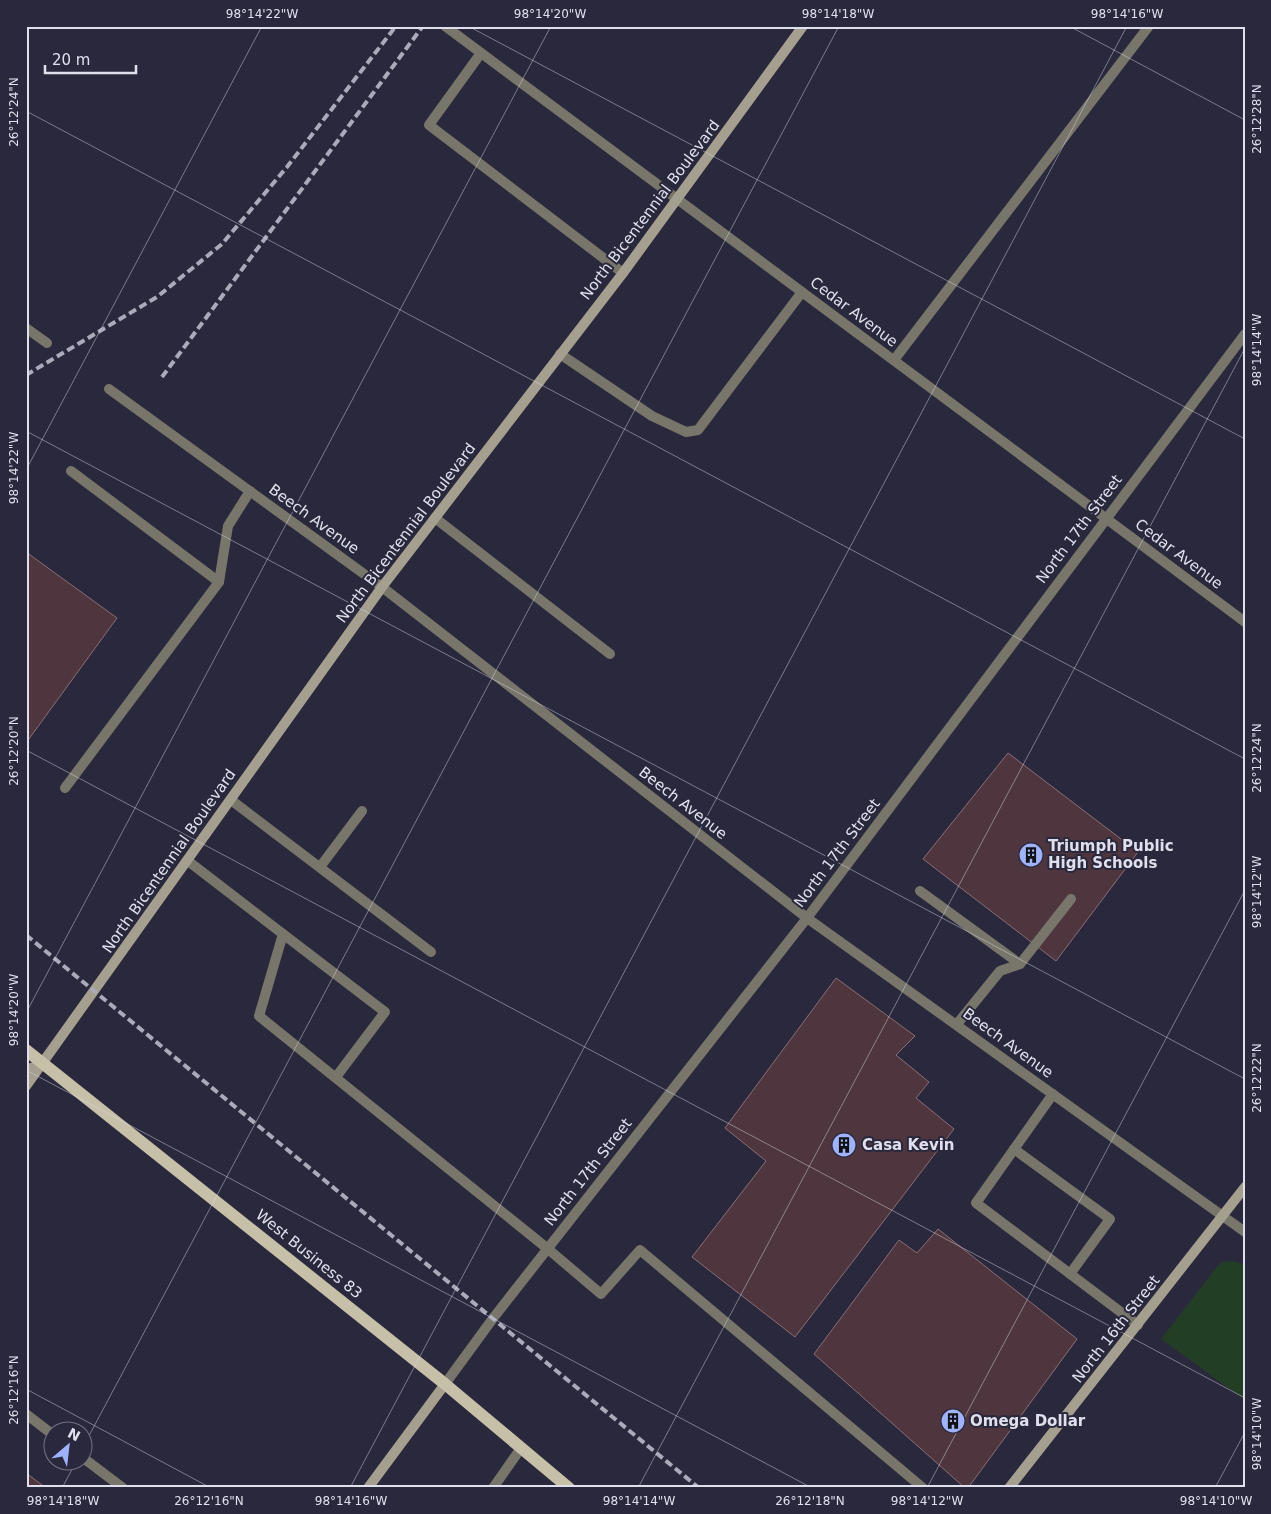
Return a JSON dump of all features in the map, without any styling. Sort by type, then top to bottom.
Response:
[{"type":"main road","name":"North Bicentennial Boulevard","points":[[26,1086],[382,587],[623,274],[803,26]]},
{"type":"main road","name":"West Business 83","points":[[26,1050],[445,1384],[569,1488]]},
{"type":"main road","points":[[26,1070],[43,1064]]},
{"type":"main road","name":"North 16th Street","points":[[1010,1488],[1245,1187]]},
{"type":"main road","points":[[368,1488],[445,1384]]},
{"type":"street","name":"Cedar Avenue","points":[[445,26],[1245,622]]},
{"type":"street","points":[[894,360],[1149,26]]},
{"type":"street","points":[[481,53],[429,125],[623,274]]},
{"type":"street","points":[[560,354],[652,416],[686,432],[698,430],[802,292]]},
{"type":"street","points":[[26,328],[47,343]]},
{"type":"street","name":"North 17th Street","points":[[445,1384],[807,918],[1105,518],[1245,334]]},
{"type":"street","name":"Beech Avenue","points":[[109,389],[382,587],[807,918],[1245,1232]]},
{"type":"street","points":[[71,471],[219,582]]},
{"type":"street","points":[[64,788],[219,582],[228,526],[250,491]]},
{"type":"street","points":[[435,518],[610,654]]},
{"type":"street","points":[[231,800],[431,952]]},
{"type":"street","points":[[320,867],[362,810]]},
{"type":"street","points":[[188,861],[385,1012],[336,1077]]},
{"type":"street","points":[[920,891],[1020,964]]},
{"type":"street","points":[[957,1024],[1000,971],[1020,964],[1071,899]]},
{"type":"street","points":[[283,934],[259,1016],[601,1294],[640,1250],[923,1488]]},
{"type":"street","points":[[1053,1094],[976,1203],[1138,1325]]},
{"type":"street","points":[[1014,1149],[1110,1219],[1070,1274]]},
{"type":"street","points":[[26,1414],[42,1426]]},
{"type":"street","points":[[493,1488],[521,1448]]},
{"type":"street","points":[[92,1465],[123,1488]]},
{"type":"green space","points":[[1230,1261],[1245,1264],[1245,1400],[1161,1339],[1220,1263]]},
{"type":"building","points":[[26,552],[117,618],[26,743]]},
{"type":"building","name":"Triumph Public High Schools","points":[[1008,753],[1138,852],[1056,961],[923,859]]},
{"type":"building","name":"Casa Kevin","points":[[836,978],[915,1036],[896,1055],[929,1082],[916,1098],[954,1129],[795,1337],[692,1257],[766,1161],[725,1128]]},
{"type":"building","name":"Omega Dollar","points":[[938,1229],[1077,1339],[968,1488],[965,1488],[814,1354],[899,1240],[917,1253]]},
{"type":"building","points":[[26,1473],[46,1488],[26,1488]]},
{"type":"railway","points":[[26,375],[157,297],[222,244],[287,167],[396,26]]},
{"type":"railway","points":[[162,377],[423,26]]},
{"type":"railway","points":[[26,935],[699,1488]]},
{"type":"place","name":"Triumph Public High Schools","points":[[1031,855]]},
{"type":"place","name":"Casa Kevin","points":[[844,1145]]},
{"type":"place","name":"Omega Dollar","points":[[953,1421]]}]
